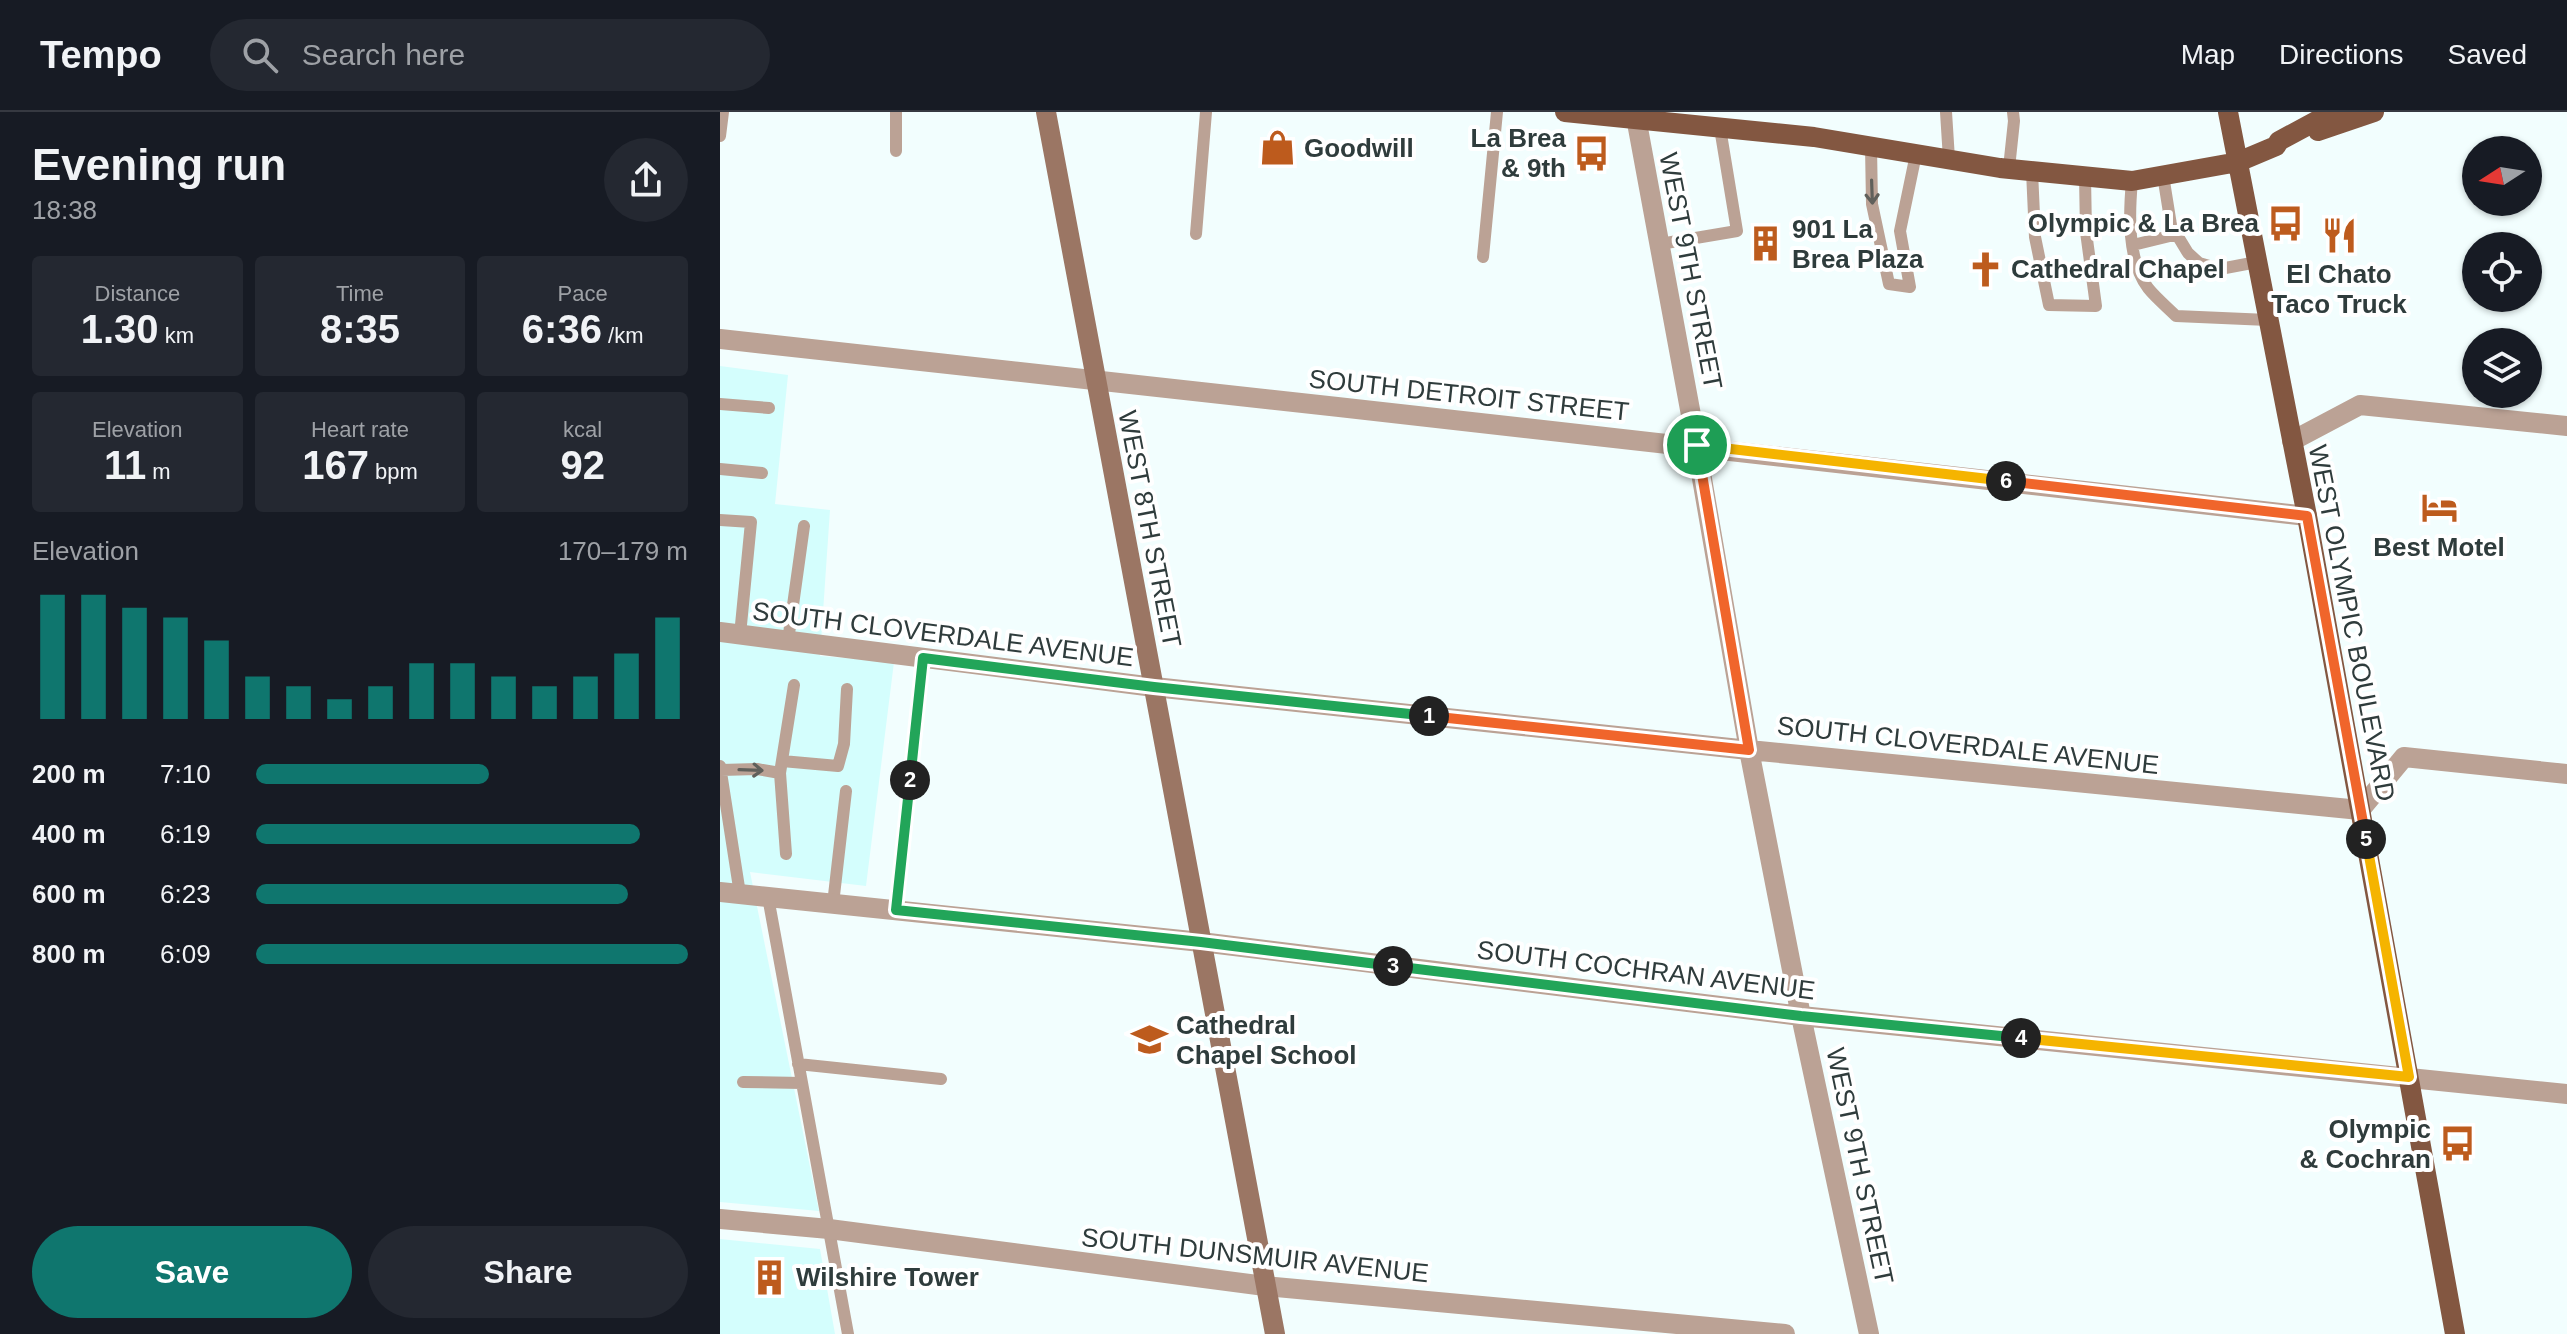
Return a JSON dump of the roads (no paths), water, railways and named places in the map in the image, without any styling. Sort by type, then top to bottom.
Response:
[{"type":"main road","points":[[1565,112],[1636,116],[1814,137],[2009,168],[2132,181],[2238,162],[2374,112]]},
{"type":"main road","name":"WEST OLYMPIC BOULEVARD","points":[[2228,112],[2307,516],[2455,1334]]},
{"type":"main road","points":[[2276,146],[2279,141],[2333,112]]},
{"type":"street","name":"WEST 8TH STREET","points":[[1046,112],[1275,1334]]},
{"type":"street","name":"WEST 9TH STREET","points":[[1636,116],[1749,750],[1801,1016],[1869,1334]]},
{"type":"street","name":"SOUTH DETROIT STREET","points":[[720,339],[1697,445],[2307,516]]},
{"type":"street","points":[[2292,441],[2360,405],[2567,426]]},
{"type":"street","name":"SOUTH CLOVERDALE AVENUE","points":[[730,634],[1154,687],[2360,810]]},
{"type":"street","points":[[2360,810],[2404,757],[2567,774]]},
{"type":"street","name":"SOUTH COCHRAN AVENUE","points":[[730,893],[1201,942],[1801,1016],[2567,1094]]},
{"type":"street","name":"SOUTH DUNSMUIR AVENUE","points":[[720,1219],[829,1229],[1265,1286],[1785,1334]]},
{"type":"lane","points":[[720,136],[723,112]]},
{"type":"lane","points":[[896,112],[896,151]]},
{"type":"lane","points":[[1196,234],[1206,112]]},
{"type":"lane","points":[[1483,257],[1497,112]]},
{"type":"lane","points":[[1946,112],[1949,159]]},
{"type":"lane","points":[[2009,168],[2013,112]]},
{"type":"lane","points":[[1660,244],[1737,231],[1720,128]]},
{"type":"lane","points":[[1871,147],[1872,204],[1889,284],[1910,287],[1900,231],[1916,154]]},
{"type":"lane","points":[[2032,171],[2035,237],[2049,305],[2096,306],[2086,232],[2085,176]]},
{"type":"lane","points":[[2163,175],[2171,225],[2188,253],[2199,263],[2220,269],[2257,262]]},
{"type":"lane","points":[[2132,181],[2130,200],[2135,261],[2147,286],[2176,316],[2268,320]]},
{"type":"lane","points":[[2133,245],[2178,234]]},
{"type":"lane","points":[[720,404],[769,408]]},
{"type":"lane","points":[[720,469],[762,473]]},
{"type":"lane","points":[[720,520],[751,522],[730,634]]},
{"type":"lane","points":[[788,641],[804,526]]},
{"type":"lane","points":[[896,910],[923,658]]},
{"type":"lane","points":[[786,854],[781,767],[794,685]]},
{"type":"lane","points":[[730,893],[720,768],[838,766],[844,744],[847,689]]},
{"type":"lane","points":[[833,904],[846,791]]},
{"type":"lane","points":[[768,897],[848,1334]]},
{"type":"lane","points":[[798,1064],[941,1079]]},
{"type":"lane","points":[[743,1082],[802,1083]]},
{"type":"place","name":"Goodwill","points":[[1278,148]]},
{"type":"place","name":"La Brea & 9th","points":[[1592,153]]},
{"type":"place","name":"Olympic & La Brea","points":[[2285,223]]},
{"type":"place","name":"El Chato Taco Truck","points":[[2339,235]]},
{"type":"place","name":"901 La Brea Plaza","points":[[1766,244]]},
{"type":"place","name":"Cathedral Chapel","points":[[1985,269]]},
{"type":"place","name":"Best Motel","points":[[2439,508]]},
{"type":"place","name":"Cathedral Chapel School","points":[[1150,1040]]},
{"type":"place","name":"Olympic & Cochran","points":[[2457,1144]]},
{"type":"place","name":"Wilshire Tower","points":[[770,1277]]}]
